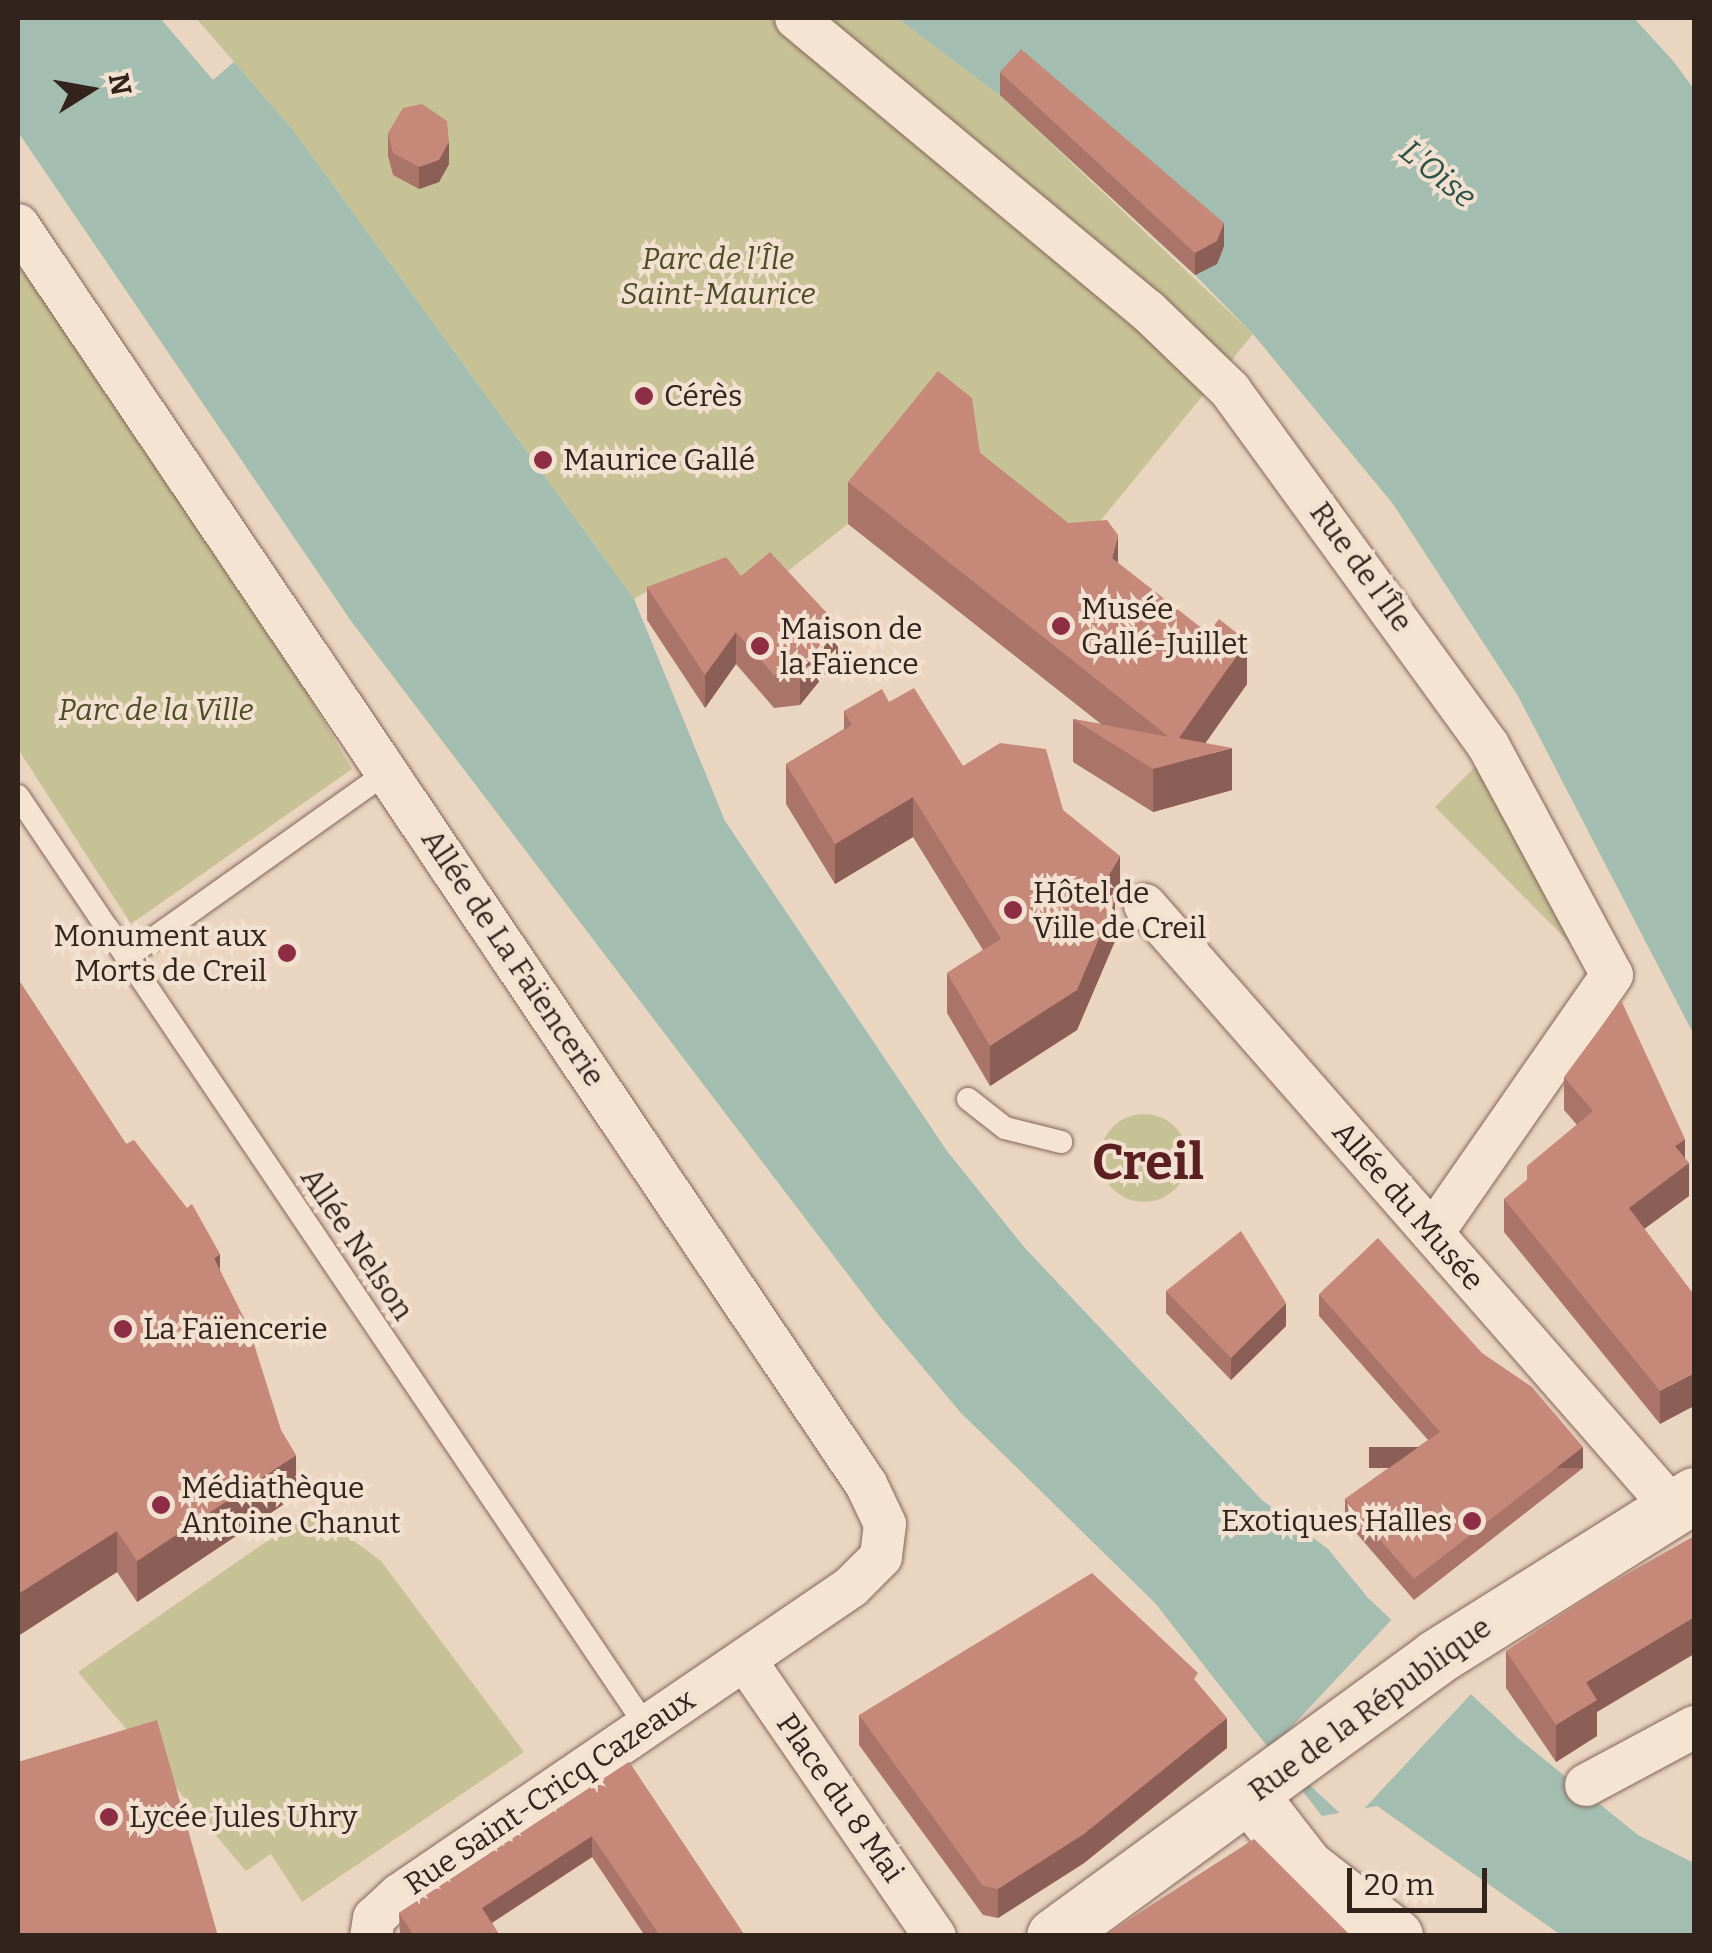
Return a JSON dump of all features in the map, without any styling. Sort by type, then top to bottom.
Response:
[{"type":"main road","name":"Rue de la République","points":[[1054,1936],[1436,1657],[1683,1501]]},
{"type":"main road","points":[[1267,1782],[1306,1867],[1395,1936]]},
{"type":"street","name":"Rue de l'Île","points":[[796,18],[1147,310],[1230,390],[1488,746],[1612,975],[1433,1233]]},
{"type":"street","name":"Allée de La Faïencerie","points":[[18,225],[878,1505],[887,1543],[870,1572],[745,1660]]},
{"type":"street","name":"Allée du Musée","points":[[1144,904],[1433,1233],[1683,1501]]},
{"type":"street","name":"Rue Saint-Cricq Cazeaux","points":[[371,1936],[374,1918],[399,1895],[745,1660]]},
{"type":"street","name":"Place du 8 Mai","points":[[745,1660],[935,1936]]},
{"type":"street","points":[[1586,1785],[1694,1727]]},
{"type":"lane","points":[[127,956],[388,771]]},
{"type":"lane","name":"Allée Nelson","points":[[18,796],[646,1726]]},
{"type":"lane","points":[[968,1099],[1005,1128],[1062,1142]]},
{"type":"green space","name":"Parc de l'Île Saint-Maurice","points":[[196,18],[897,18],[1004,99],[1253,334],[1066,563],[938,413],[848,524],[770,585],[649,590],[634,599],[293,130]]},
{"type":"green space","name":"Parc de la Ville","points":[[18,264],[204,520],[352,769],[131,924],[18,749]]},
{"type":"green space","points":[[1476,766],[1490,787],[1571,944],[1435,807]]},
{"type":"green space","points":[[1144,1114],[1175,1127],[1188,1158],[1175,1189],[1144,1202],[1113,1189],[1100,1158],[1113,1127]]},
{"type":"green space","points":[[312,1510],[381,1561],[524,1752],[302,1902],[271,1854],[246,1871],[78,1672]]},
{"type":"water","points":[[18,18],[196,18],[293,130],[634,599],[725,821],[947,1151],[1024,1247],[1262,1500],[1328,1549],[1368,1598],[1519,1739],[1638,1835],[1694,1863],[1694,1935],[1561,1935],[1377,1806],[1322,1816],[1155,1603],[961,1413],[881,1318],[351,621],[18,132]]},
{"type":"water","name":"L'Oise","points":[[897,18],[1634,18],[1674,62],[1694,89],[1694,1035],[1518,696],[1393,504],[1253,334],[1195,275],[1004,99]]},
{"type":"pier","points":[[160,18],[196,18],[234,62],[213,80]]},
{"type":"pier","points":[[1393,1618],[1473,1692],[1351,1823],[1271,1749]]},
{"type":"building","points":[[1021,49],[1224,223],[1217,241],[1195,253],[1000,72]]},
{"type":"building","points":[[422,104],[447,121],[449,142],[439,160],[419,167],[393,153],[388,133],[403,108]]},
{"type":"building","name":"Musée Gallé-Juillet","points":[[938,371],[972,398],[980,453],[1068,523],[1107,520],[1118,535],[1112,558],[1208,633],[1219,619],[1247,641],[1179,738],[1232,748],[1153,769],[1073,719],[1169,737],[848,482]]},
{"type":"building","points":[[770,552],[838,625],[800,672],[774,675],[736,632],[705,675],[647,587],[726,557],[741,576]]},
{"type":"building","name":"Hôtel de Ville de Creil","points":[[914,688],[963,766],[1000,743],[1046,749],[1063,810],[1120,856],[1102,886],[1115,901],[1077,990],[990,1046],[947,973],[1001,939],[913,797],[835,844],[786,764],[852,725],[844,711],[882,689],[889,702]]},
{"type":"building","name":"La Faïencerie","points":[[18,979],[126,1144],[134,1140],[187,1208],[192,1204],[220,1254],[214,1258],[249,1328],[281,1430],[296,1455],[137,1561],[117,1531],[18,1594]]},
{"type":"building","points":[[1621,1000],[1685,1139],[1675,1146],[1689,1163],[1629,1208],[1694,1295],[1694,1373],[1660,1391],[1504,1199],[1527,1180],[1527,1166],[1593,1111],[1564,1077]]},
{"type":"building","points":[[1241,1231],[1286,1303],[1231,1358],[1166,1291]]},
{"type":"building","points":[[1378,1238],[1482,1353],[1532,1387],[1583,1447],[1414,1579],[1345,1499],[1440,1432],[1319,1294]]},
{"type":"building","points":[[1694,1536],[1694,1617],[1586,1682],[1597,1700],[1556,1725],[1506,1651],[1595,1592]]},
{"type":"building","points":[[1092,1573],[1198,1673],[1194,1679],[1227,1718],[1084,1834],[998,1889],[983,1886],[859,1715]]},
{"type":"building","name":"Lycée Jules Uhry","points":[[157,1720],[218,1936],[18,1936],[18,1762]]},
{"type":"building","points":[[629,1762],[745,1936],[660,1936],[592,1836],[482,1908],[500,1936],[414,1936],[399,1913]]},
{"type":"building","points":[[1254,1839],[1351,1936],[1103,1936]]},
{"type":"place","name":"Cérès","points":[[644,396]]},
{"type":"place","name":"Maurice Gallé","points":[[543,460]]},
{"type":"place","name":"Musée Gallé-Juillet","points":[[1061,626]]},
{"type":"place","name":"Maison de la Faïence","points":[[760,646]]},
{"type":"place","name":"Hôtel de Ville de Creil","points":[[1013,910]]},
{"type":"place","name":"Monument aux Morts de Creil","points":[[287,953]]},
{"type":"place","name":"La Faïencerie","points":[[123,1329]]},
{"type":"place","name":"Médiathèque Antoine Chanut","points":[[161,1505]]},
{"type":"place","name":"Exotiques Halles","points":[[1472,1521]]},
{"type":"place","name":"Lycée Jules Uhry","points":[[109,1817]]},
{"type":"district","name":"Creil","points":[[1148,1163]]}]
